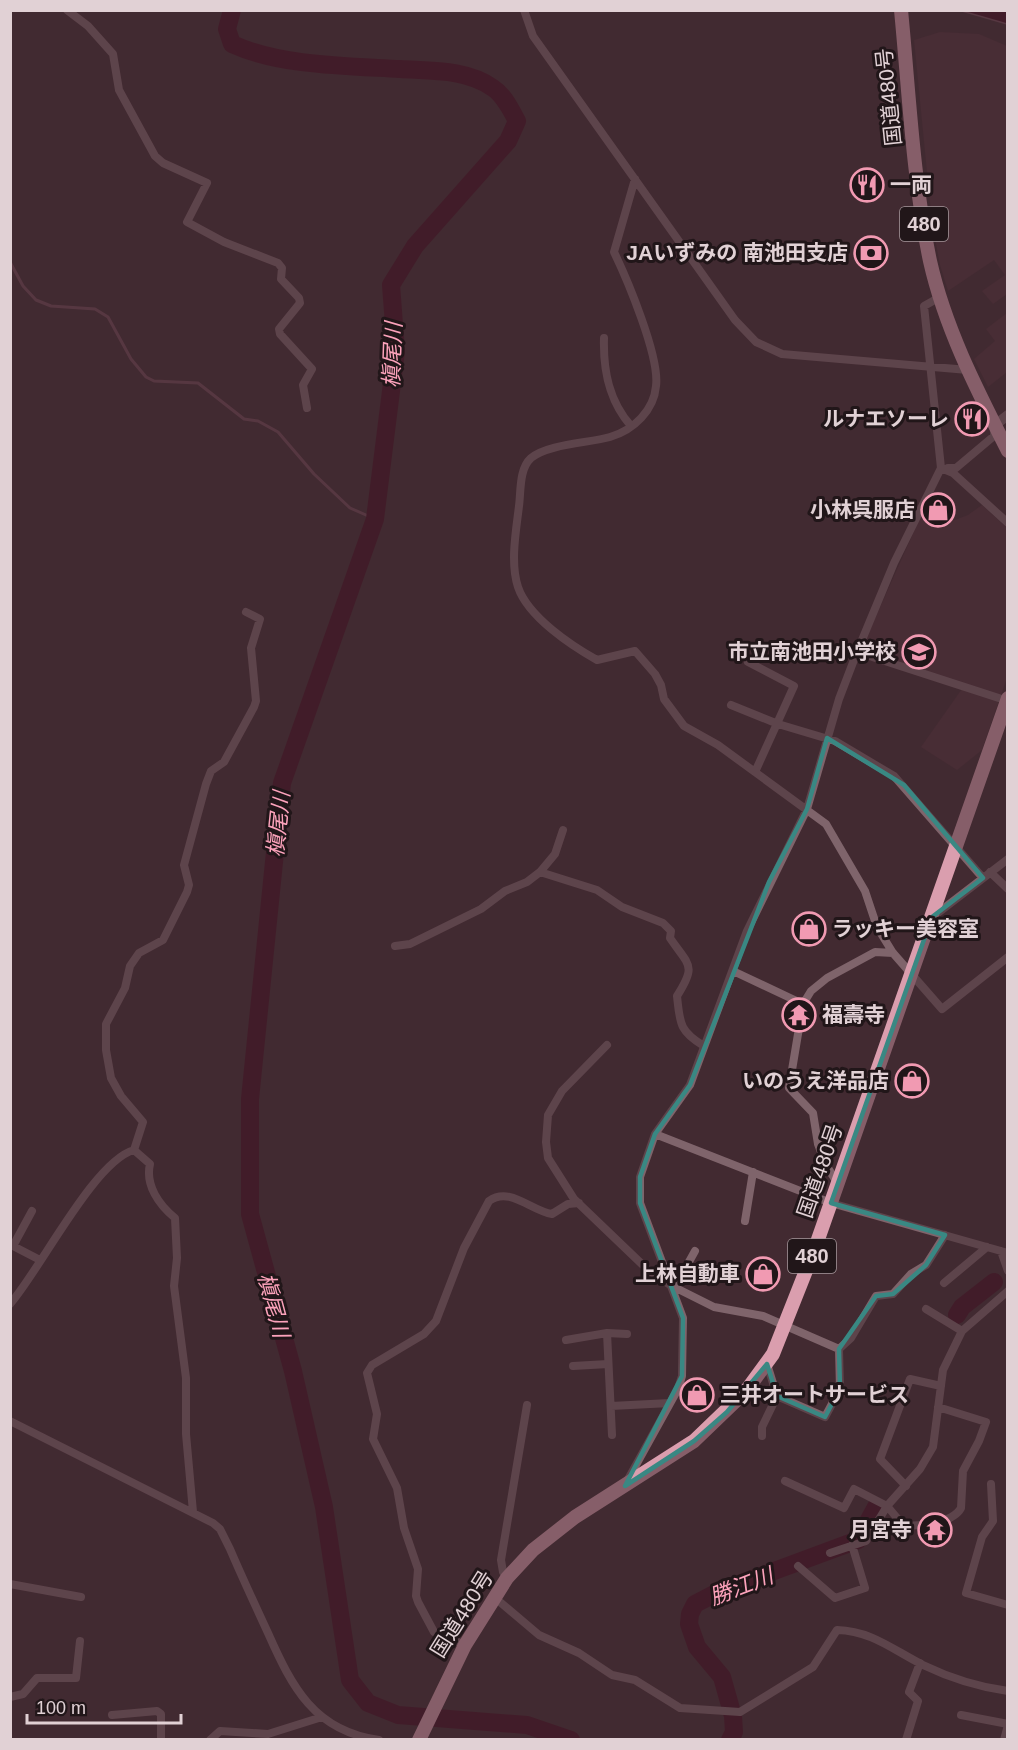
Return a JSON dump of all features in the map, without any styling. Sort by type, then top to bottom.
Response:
[{"type":"highway","name":"国道480号","points":[[901,10],[923,219],[940,297],[968,370],[1008,451]]},
{"type":"highway","name":"国道480号","points":[[421,1736],[465,1645],[507,1578],[554,1533],[694,1441],[727,1412],[767,1364],[786,1324],[838,1184],[1007,700]]},
{"type":"street","points":[[67,10],[88,26],[113,54],[119,90],[156,156],[163,163],[207,183],[187,222],[224,242],[278,263],[282,268],[281,279],[299,298],[300,303],[279,329],[280,334],[312,369],[303,385],[307,408]]},
{"type":"street","points":[[524,10],[533,36],[735,320],[756,342],[782,354],[968,370]]},
{"type":"street","points":[[635,179],[613,246],[628,281],[656,368],[656,385],[640,421],[613,436],[546,451],[532,457],[525,466],[516,533],[514,572],[518,590],[541,620],[577,649],[597,660],[628,651],[635,651],[641,655],[656,674],[664,699],[676,720],[718,745],[826,824],[865,891],[877,927],[893,952],[942,1009],[1008,957]]},
{"type":"street","points":[[625,1486],[682,1376],[684,1328],[673,1286],[640,1203],[638,1191],[640,1177],[655,1134],[690,1085],[765,892],[807,810],[827,738],[857,652],[894,563],[941,468],[924,306],[940,297]]},
{"type":"street","points":[[604,339],[603,359],[613,399],[619,412],[631,426]]},
{"type":"street","points":[[941,468],[956,468],[994,436],[995,425],[1008,415]]},
{"type":"street","points":[[941,468],[954,473],[1008,523]]},
{"type":"street","points":[[134,1150],[142,1122],[111,1078],[106,1050],[106,1024],[125,988],[130,966],[139,953],[163,940],[187,892],[189,885],[184,865],[206,784],[211,771],[224,762],[254,707],[256,701],[251,648],[261,624],[260,619],[246,612]]},
{"type":"street","points":[[857,652],[1007,700]]},
{"type":"street","points":[[748,662],[794,686],[754,772]]},
{"type":"street","points":[[731,705],[778,724],[836,741],[894,776],[986,875],[1008,889]]},
{"type":"street","points":[[395,946],[410,944],[481,909],[505,891],[527,882],[540,872],[555,854],[563,830]]},
{"type":"street","points":[[934,911],[939,912],[1008,859]]},
{"type":"street","points":[[540,872],[597,890],[622,908],[663,923],[671,931],[670,938],[690,967],[690,977],[677,996],[681,1024],[687,1036],[704,1046]]},
{"type":"street","points":[[838,1184],[826,1165],[818,1144],[813,1113],[789,1088],[803,1004],[811,991],[826,978],[875,952],[893,952]]},
{"type":"street","points":[[733,971],[803,1004]]},
{"type":"street","points":[[607,1045],[562,1091],[548,1115],[546,1142],[548,1158],[566,1188],[648,1270],[673,1286],[723,1310],[763,1316],[786,1324],[839,1349]]},
{"type":"street","points":[[655,1134],[831,1203],[1004,1252],[1008,1271]]},
{"type":"street","points":[[10,1304],[104,1172],[122,1153],[134,1150]]},
{"type":"street","points":[[134,1150],[150,1164],[147,1175],[152,1188],[164,1209],[176,1218],[177,1258],[174,1286],[186,1378],[186,1434],[193,1512]]},
{"type":"street","points":[[745,1221],[753,1172]]},
{"type":"street","points":[[465,1645],[434,1632],[418,1602],[416,1596],[418,1569],[404,1528],[396,1488],[373,1439],[377,1414],[367,1373],[372,1365],[424,1334],[436,1321],[464,1248],[489,1201],[496,1196],[505,1195],[552,1214],[568,1204],[579,1203]]},
{"type":"street","points":[[32,1211],[13,1246],[40,1260]]},
{"type":"street","points":[[777,1396],[825,1418],[840,1389],[839,1349],[851,1338],[876,1296],[893,1294],[911,1274],[926,1264],[945,1235]]},
{"type":"street","points":[[944,1283],[987,1247]]},
{"type":"street","points":[[673,1286],[695,1251]]},
{"type":"street","points":[[830,1553],[866,1540],[887,1506],[906,1486],[931,1453],[943,1370],[962,1332],[1008,1291]]},
{"type":"street","points":[[926,1309],[962,1332]]},
{"type":"street","points":[[607,1333],[612,1435]]},
{"type":"street","points":[[566,1340],[607,1333],[627,1334]]},
{"type":"street","points":[[573,1366],[608,1364]]},
{"type":"street","points":[[762,1436],[762,1427],[777,1396],[767,1364]]},
{"type":"street","points":[[906,1486],[880,1460],[910,1379],[940,1386]]},
{"type":"street","points":[[611,1406],[670,1403]]},
{"type":"street","points":[[507,1578],[503,1572],[501,1560],[527,1405]]},
{"type":"street","points":[[785,1481],[844,1508],[854,1489],[887,1506],[903,1525],[911,1526],[950,1518],[961,1508],[963,1471],[986,1422],[938,1407]]},
{"type":"street","points":[[10,1421],[193,1512],[220,1529],[283,1668],[300,1694],[322,1718],[344,1731],[379,1740]]},
{"type":"street","points":[[991,1484],[993,1521],[982,1537],[966,1593],[1008,1605]]},
{"type":"street","points":[[798,1566],[835,1598],[865,1588],[852,1545]]},
{"type":"street","points":[[10,1584],[81,1597]]},
{"type":"street","points":[[494,1596],[539,1635],[579,1653],[612,1675],[634,1680],[680,1708],[740,1712],[813,1667],[837,1630],[857,1630],[920,1663],[981,1687],[1008,1691]]},
{"type":"street","points":[[10,1697],[23,1694],[37,1678],[76,1678],[80,1641]]},
{"type":"street","points":[[906,1740],[918,1701],[909,1692],[920,1663]]},
{"type":"street","points":[[112,1715],[157,1711],[161,1714],[161,1740]]},
{"type":"street","points":[[962,1716],[1008,1724],[1004,1740]]},
{"type":"street","points":[[210,1740],[220,1731],[268,1734],[322,1718]]},
{"type":"highlighted area","points":[[827,738],[904,785],[983,878],[932,917],[831,1203],[945,1235],[926,1265],[893,1294],[876,1296],[839,1349],[840,1389],[825,1417],[777,1396],[767,1364],[727,1412],[694,1441],[625,1486],[682,1376],[683,1318],[640,1203],[640,1177],[655,1134],[690,1085],[769,882],[807,809]]},
{"type":"shaded area","points":[[962,11],[1007,11],[1007,24]]},
{"type":"shaded area","points":[[940,32],[979,34],[1007,46],[1007,294],[993,304],[982,291],[1005,275],[994,260],[948,291],[940,265],[932,223],[914,40]]},
{"type":"shaded area","points":[[1007,313],[1007,372],[988,387],[974,359],[995,341],[986,329]]},
{"type":"shaded area","points":[[982,505],[1007,528],[1007,678],[982,750],[957,770],[921,747],[964,686],[860,652],[920,518],[939,526],[968,515]]},
{"type":"waterway","name":"槇尾川","points":[[232,10],[227,29],[232,44],[271,57],[292,61],[336,66],[436,71],[472,77],[497,91],[517,121],[508,141],[415,246],[391,285],[396,351],[375,519],[282,783],[250,1099],[250,1214],[293,1371],[324,1507],[350,1680],[368,1703],[398,1715],[527,1725],[571,1740]]},
{"type":"waterway","points":[[10,262],[23,286],[36,300],[51,306],[95,309],[108,317],[131,359],[146,377],[154,381],[198,383],[244,419],[258,421],[278,432],[314,474],[350,508],[375,519]]},
{"type":"waterway","name":"勝江川","points":[[957,1315],[962,1307],[994,1282]]},
{"type":"waterway","name":"勝江川","points":[[730,1740],[734,1732],[733,1716],[722,1677],[697,1647],[689,1624],[690,1614],[695,1604],[720,1591],[858,1540],[876,1507]]},
{"type":"place","name":"一両","points":[[867,185]]},
{"type":"place","name":"JAいずみの 南池田支店","points":[[871,253]]},
{"type":"place","name":"ルナエソーレ","points":[[972,419]]},
{"type":"place","name":"小林呉服店","points":[[938,510]]},
{"type":"place","name":"市立南池田小学校","points":[[919,652]]},
{"type":"place","name":"ラッキー美容室","points":[[809,929]]},
{"type":"place","name":"福壽寺","points":[[799,1015]]},
{"type":"place","name":"いのうえ洋品店","points":[[912,1081]]},
{"type":"place","name":"上林自動車","points":[[763,1274]]},
{"type":"place","name":"三井オートサービス","points":[[697,1395]]},
{"type":"place","name":"月宮寺","points":[[935,1530]]}]
